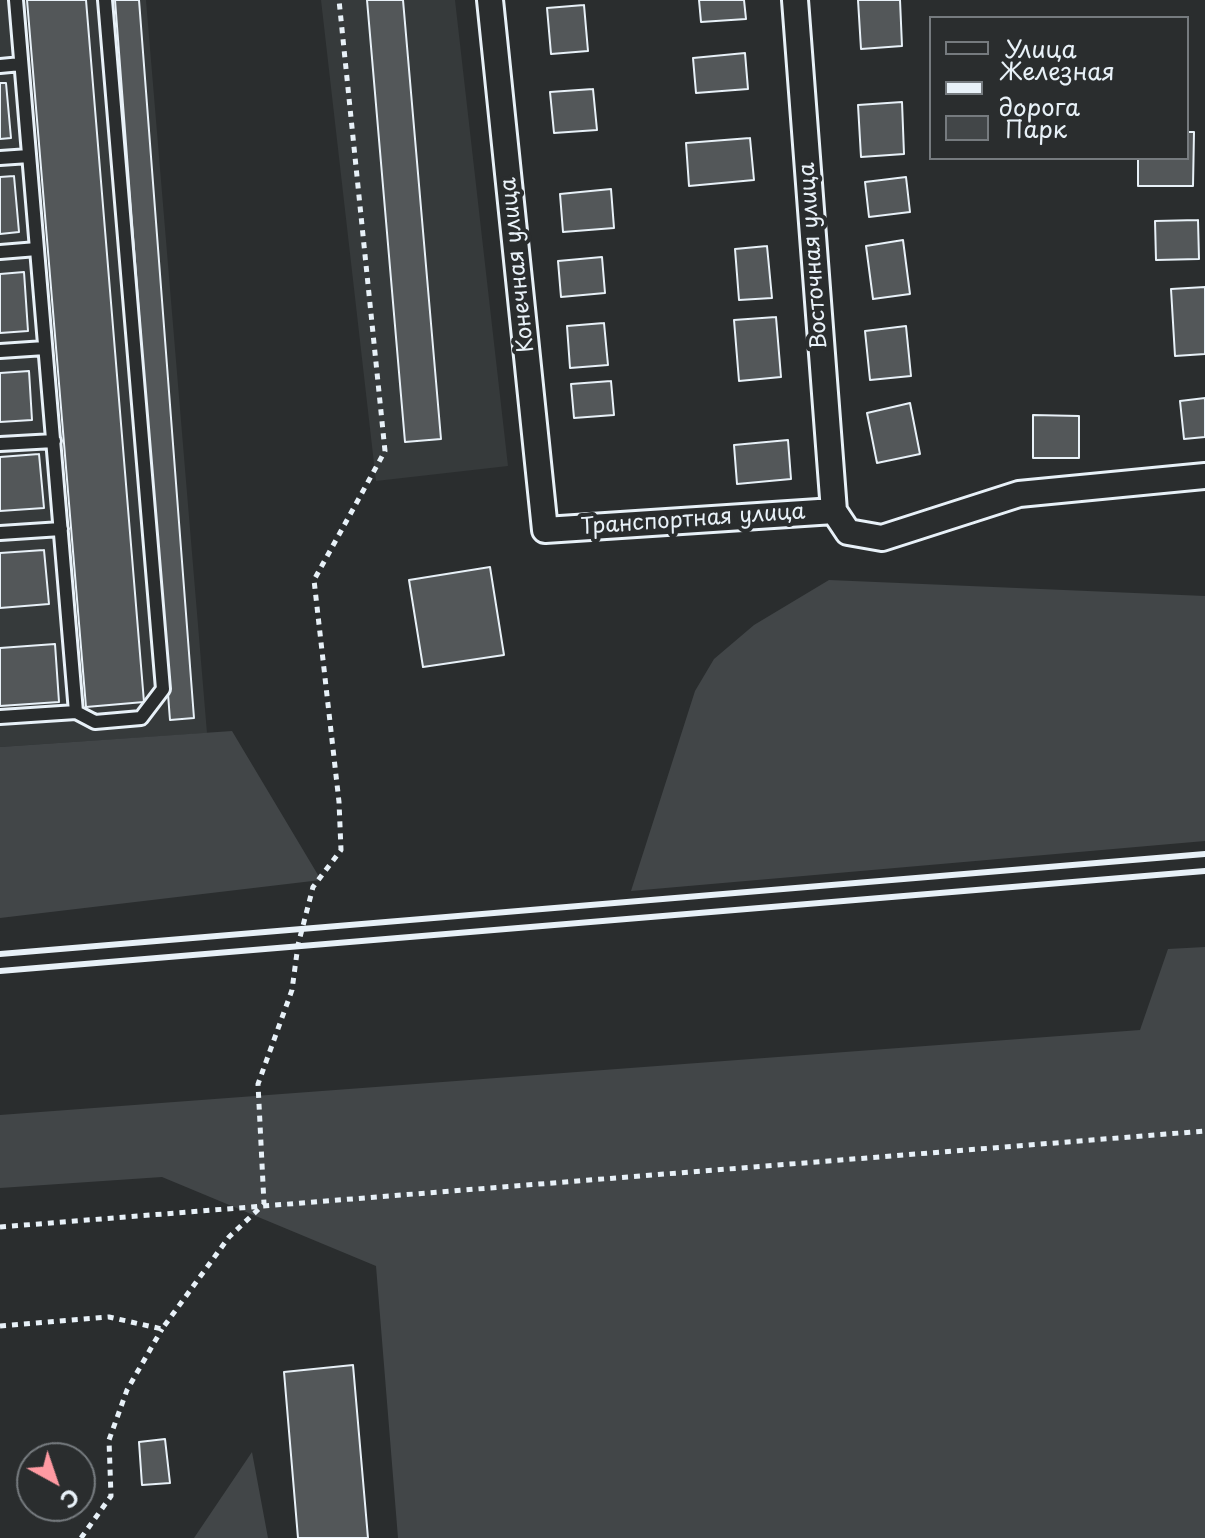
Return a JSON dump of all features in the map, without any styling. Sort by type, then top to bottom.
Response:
[{"type":"street","name":"Конечная улица","points":[[490,0],[545,530]]},
{"type":"street","name":"Восточная улица","points":[[795,0],[834,511]]},
{"type":"street","name":"Транспортная улица","points":[[545,530],[834,511],[848,532],[882,538],[1019,494],[1205,476]]},
{"type":"lane","points":[[16,0],[76,712]]},
{"type":"lane","points":[[0,717],[76,712],[95,722],[141,718],[163,689],[105,0]]},
{"type":"lane","points":[[0,66],[21,64]]},
{"type":"lane","points":[[0,158],[29,156]]},
{"type":"lane","points":[[0,252],[37,249]]},
{"type":"lane","points":[[0,351],[45,348]]},
{"type":"lane","points":[[0,444],[54,441]]},
{"type":"lane","points":[[0,533],[61,529]]},
{"type":"path","points":[[81,1538],[111,1496],[109,1440],[127,1390],[162,1329],[229,1237],[264,1204],[258,1084],[292,990],[298,945],[313,887],[341,850],[339,802],[314,580],[385,451],[339,0]]},
{"type":"path","points":[[0,1227],[1205,1131]]},
{"type":"path","points":[[0,1326],[109,1317],[162,1329]]},
{"type":"shaded area","points":[[0,0],[146,0],[207,733],[0,747]]},
{"type":"shaded area","points":[[321,0],[455,0],[508,466],[376,481]]},
{"type":"green space","points":[[829,580],[1205,596],[1205,841],[631,891],[695,691],[714,659],[754,625]]},
{"type":"green space","points":[[232,731],[321,880],[0,918],[0,747]]},
{"type":"green space","points":[[1205,947],[1205,1538],[398,1538],[376,1266],[162,1177],[0,1188],[0,1115],[1140,1030],[1168,949]]},
{"type":"green space","points":[[252,1452],[268,1538],[194,1538]]},
{"type":"building","points":[[27,0],[86,0],[144,702],[86,707]]},
{"type":"building","points":[[115,0],[139,0],[194,718],[170,720]]},
{"type":"building","points":[[367,0],[403,0],[441,439],[405,442]]},
{"type":"building","points":[[699,0],[744,0],[746,19],[701,22]]},
{"type":"building","points":[[858,0],[900,0],[902,46],[861,49]]},
{"type":"building","points":[[584,5],[588,51],[551,54],[547,8]]},
{"type":"building","points":[[745,53],[748,89],[696,93],[693,58]]},
{"type":"building","points":[[0,83],[6,83],[11,138],[0,139]]},
{"type":"building","points":[[593,89],[597,130],[554,133],[550,92]]},
{"type":"building","points":[[902,102],[904,154],[861,157],[858,105]]},
{"type":"building","points":[[1189,132],[1194,132],[1193,186],[1138,186],[1138,160],[1189,160]]},
{"type":"building","points":[[750,138],[754,180],[689,186],[686,143]]},
{"type":"building","points":[[14,176],[19,232],[0,234],[0,177]]},
{"type":"building","points":[[906,177],[910,212],[869,217],[865,182]]},
{"type":"building","points":[[611,189],[614,228],[563,232],[560,194]]},
{"type":"building","points":[[1198,220],[1199,259],[1156,260],[1155,221]]},
{"type":"building","points":[[903,240],[910,294],[873,299],[866,246]]},
{"type":"building","points":[[767,246],[772,298],[739,300],[735,249]]},
{"type":"building","points":[[602,257],[605,293],[561,297],[558,261]]},
{"type":"building","points":[[24,272],[28,331],[0,333],[0,274]]},
{"type":"building","points":[[1205,287],[1205,354],[1175,356],[1171,289]]},
{"type":"building","points":[[776,317],[781,377],[739,381],[734,320]]},
{"type":"building","points":[[604,323],[608,365],[570,368],[567,326]]},
{"type":"building","points":[[906,326],[911,376],[870,380],[865,331]]},
{"type":"building","points":[[29,371],[32,420],[0,422],[0,373]]},
{"type":"building","points":[[611,381],[614,415],[574,418],[571,384]]},
{"type":"building","points":[[1205,398],[1205,437],[1184,439],[1180,401]]},
{"type":"building","points":[[910,403],[920,454],[877,463],[867,413]]},
{"type":"building","points":[[1033,415],[1079,416],[1079,458],[1033,458]]},
{"type":"building","points":[[788,440],[791,479],[737,484],[734,445]]},
{"type":"building","points":[[39,454],[44,508],[0,511],[0,457]]},
{"type":"building","points":[[44,550],[49,604],[0,608],[0,553]]},
{"type":"building","points":[[490,567],[504,655],[423,667],[409,580]]},
{"type":"building","points":[[55,644],[59,702],[0,706],[0,648]]},
{"type":"building","points":[[353,1365],[368,1538],[298,1538],[284,1372]]},
{"type":"building","points":[[165,1439],[170,1483],[142,1485],[139,1442]]},
{"type":"railway","points":[[0,954],[1205,854]]},
{"type":"railway","points":[[0,971],[1205,871]]}]
